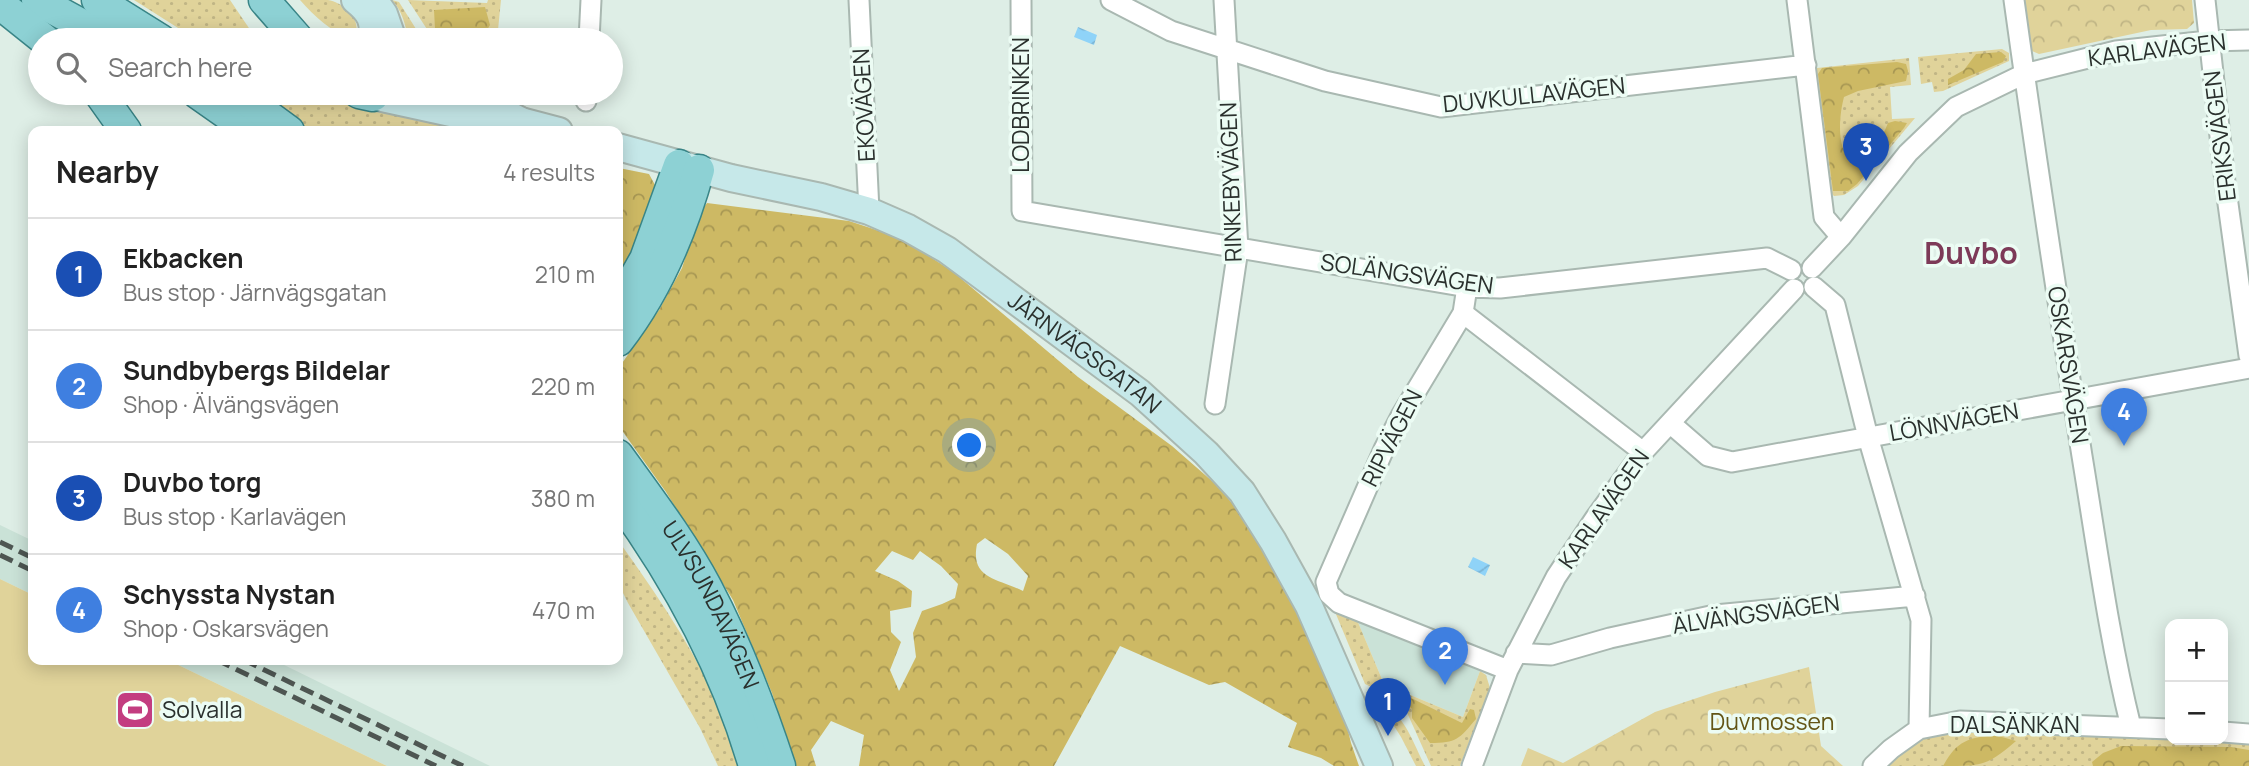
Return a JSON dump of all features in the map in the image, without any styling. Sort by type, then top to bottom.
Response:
[{"type":"main road","points":[[37,0],[88,28]]},
{"type":"main road","points":[[97,0],[143,28]]},
{"type":"main road","points":[[119,0],[147,28]]},
{"type":"main road","points":[[244,0],[263,28]]},
{"type":"main road","points":[[264,0],[288,28]]},
{"type":"main road","points":[[0,4],[30,28]]},
{"type":"main road","points":[[108,105],[122,126]]},
{"type":"main road","points":[[214,105],[244,126]]},
{"type":"main road","points":[[253,105],[282,126]]},
{"type":"main road","points":[[623,298],[689,167]]},
{"type":"main road","points":[[623,335],[654,288],[673,245],[689,167]]},
{"type":"main road","name":"ULVSUNDAVÄGEN","points":[[623,462],[706,587],[737,651],[764,757]]},
{"type":"main road","name":"ULVSUNDAVÄGEN","points":[[623,505],[660,559],[691,613],[736,712],[764,757]]},
{"type":"street","points":[[355,0],[372,18],[372,28]]},
{"type":"street","points":[[374,0],[384,14],[389,28]]},
{"type":"street","points":[[590,28],[591,0]]},
{"type":"street","name":"EKOVÄGEN","points":[[859,0],[869,211]]},
{"type":"street","name":"LODBRINKEN","points":[[1021,0],[1023,211]]},
{"type":"street","name":"DUVKULLAVÄGEN","points":[[1111,0],[1171,31],[1325,81],[1441,107],[1805,65]]},
{"type":"street","name":"RINKEBYVÄGEN","points":[[1215,404],[1238,248],[1224,0]]},
{"type":"street","points":[[1797,0],[1824,217],[1841,237]]},
{"type":"street","name":"OSKARSVÄGEN","points":[[2014,0],[2116,670],[2131,727]]},
{"type":"street","name":"ERIKSVÄGEN","points":[[2205,0],[2249,356]]},
{"type":"street","name":"KARLAVÄGEN","points":[[1813,277],[1908,153],[1956,107],[2024,74],[2116,51],[2208,41],[2249,40]]},
{"type":"street","points":[[418,105],[483,120],[521,121],[540,126]]},
{"type":"street","points":[[491,105],[521,121]]},
{"type":"street","name":"JÄRNVÄGSGATAN","points":[[623,148],[689,167],[821,197],[869,211],[908,228],[947,250],[1140,393],[1206,453],[1242,492],[1309,606],[1379,766]]},
{"type":"street","name":"SOLÄNGSVÄGEN","points":[[1023,211],[1467,287],[1500,288],[1767,258],[1791,270]]},
{"type":"street","points":[[1813,277],[1805,291],[1794,289],[1788,278],[1791,270],[1802,264],[1813,277],[1835,305],[1868,437],[1921,620],[1919,729]]},
{"type":"street","name":"RIPVÄGEN","points":[[1329,594],[1326,582],[1384,450],[1414,393],[1463,313],[1467,287]]},
{"type":"street","name":"KARLAVÄGEN","points":[[1472,766],[1512,662],[1556,576],[1643,452],[1794,289]]},
{"type":"street","points":[[1463,313],[1643,452]]},
{"type":"street","name":"LÖNNVÄGEN","points":[[1670,424],[1708,456],[1732,462],[2249,368]]},
{"type":"street","name":"ÄLVÄNGSVÄGEN","points":[[1329,594],[1339,603],[1462,652],[1512,662],[1715,615],[1915,596]]},
{"type":"street","name":"DALSÄNKAN","points":[[1873,766],[1919,729],[1960,721],[2165,729]]},
{"type":"street","points":[[2228,732],[2249,734]]},
{"type":"shaded area","points":[[0,525],[28,539],[28,593],[0,579]]},
{"type":"shaded area","points":[[1357,620],[1480,671],[1463,717],[1384,684]]},
{"type":"shaded area","points":[[178,665],[284,665],[490,766],[387,766]]},
{"type":"green space","points":[[134,0],[230,0],[249,28],[178,28]]},
{"type":"green space","points":[[300,0],[334,2],[347,9],[355,20],[357,28],[331,28]]},
{"type":"green space","points":[[392,0],[399,2],[415,28],[406,28]]},
{"type":"green space","points":[[408,0],[487,3],[488,0],[501,0],[498,28],[426,28]]},
{"type":"green space","points":[[2025,0],[2192,0],[2194,23],[2187,29],[2151,30],[2039,54],[2032,51]]},
{"type":"green space","points":[[485,7],[490,25],[488,28],[435,28],[434,10]]},
{"type":"green space","points":[[2002,49],[2009,53],[2009,61],[1943,91],[1934,92],[1932,82],[1921,84],[1918,57]]},
{"type":"green space","points":[[2001,52],[2006,56],[2003,62],[1948,85],[1948,79],[1964,70],[1976,54]]},
{"type":"green space","points":[[1909,58],[1911,85],[1890,87],[1892,119],[1915,118],[1858,186],[1844,195],[1834,196],[1831,193],[1817,68]]},
{"type":"green space","points":[[1897,62],[1906,64],[1906,81],[1858,91],[1844,97],[1840,132],[1843,149],[1852,163],[1878,141],[1888,123],[1907,123],[1857,184],[1848,191],[1833,191],[1818,74],[1822,68]]},
{"type":"green space","points":[[278,105],[380,105],[479,126],[304,126]]},
{"type":"green space","points":[[623,169],[649,174],[655,185],[654,203],[623,273]]},
{"type":"green space","points":[[707,203],[849,221],[901,238],[952,271],[1078,377],[1172,446],[1220,488],[1264,544],[1338,689],[1359,766],[1334,766],[1321,758],[1288,747],[1297,723],[1225,682],[1209,685],[1120,646],[1054,766],[859,766],[864,735],[831,721],[811,750],[816,766],[795,766],[772,693],[733,600],[666,492],[623,432],[623,362],[659,310],[682,268],[699,214]],"holes":[[[985,538],[1008,554],[1028,576],[1023,591],[995,580],[982,571],[976,556],[977,544]],[[892,551],[913,560],[920,551],[941,566],[958,584],[955,598],[922,611],[913,633],[916,657],[899,691],[890,670],[901,642],[891,632],[890,611],[911,607],[912,591],[898,581],[875,571]]]},
{"type":"green space","points":[[623,547],[699,665],[723,717],[739,766],[718,766],[700,728],[623,593]]},
{"type":"green space","name":"Solvalla","points":[[0,579],[28,593],[28,665],[178,665],[387,766],[0,766]]},
{"type":"green space","points":[[1333,607],[1357,620],[1384,684],[1463,717],[1480,671],[1486,675],[1490,688],[1460,766],[1431,766],[1405,708],[1394,698],[1365,684]]},
{"type":"green space","name":"Duvmossen","points":[[1809,667],[1821,746],[1843,766],[1521,766],[1528,748],[1563,763],[1655,712],[1715,692]]},
{"type":"green space","points":[[1399,695],[1407,696],[1462,723],[1470,709],[1474,710],[1476,719],[1452,741],[1430,743],[1412,718],[1412,709]]},
{"type":"green space","points":[[1377,699],[1401,720],[1425,766],[1416,766]]},
{"type":"green space","points":[[1971,729],[2165,739],[2165,745],[2249,743],[2249,766],[1883,766],[1911,741]]},
{"type":"green space","points":[[1995,735],[2016,741],[1984,763],[1943,766],[1953,751],[1964,742]]},
{"type":"green space","points":[[2121,746],[2231,747],[2249,750],[2249,766],[2093,766],[2092,762],[2103,753]]},
{"type":"water","points":[[1078,27],[1097,35],[1094,45],[1074,37]]},
{"type":"water","points":[[1473,557],[1490,565],[1485,576],[1468,567]]},
{"type":"railway","points":[[0,542],[28,556]]},
{"type":"railway","points":[[0,555],[28,569]]},
{"type":"railway","points":[[227,665],[436,766]]},
{"type":"railway","points":[[254,665],[463,766]]},
{"type":"place","name":"Duvbo torg","points":[[1866,181]]},
{"type":"place","name":"Schyssta Nystan","points":[[2124,446]]},
{"type":"place","name":"Sundbybergs Bildelar","points":[[1445,685]]},
{"type":"place","name":"Solvalla","points":[[135,710]]},
{"type":"place","name":"Ekbacken","points":[[1388,736]]},
{"type":"district","name":"Duvbo","points":[[1971,254]]}]
